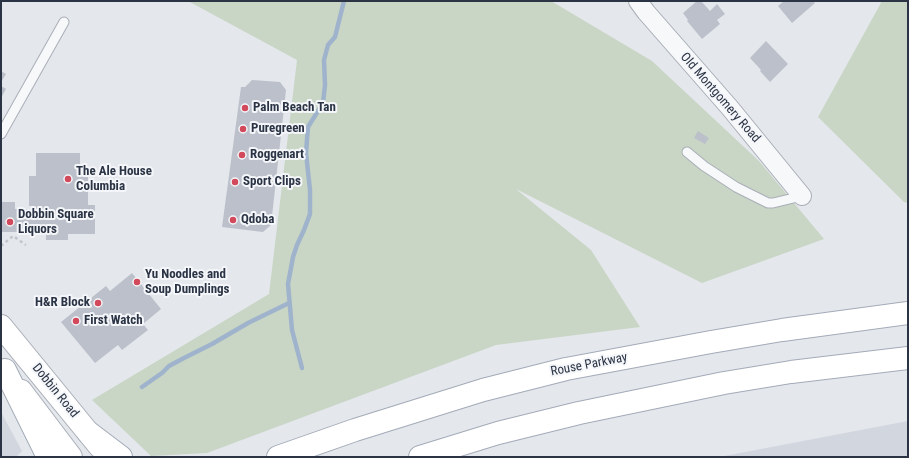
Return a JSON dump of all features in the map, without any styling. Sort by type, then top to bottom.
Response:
[{"type":"main road","name":"Rouse Parkway","points":[[278,457],[362,428],[483,390],[566,369],[703,343],[908,313]]},
{"type":"main road","name":"Dobbin Road","points":[[1,326],[107,457]]},
{"type":"main road","points":[[420,457],[498,433],[579,413],[724,383],[791,372],[908,358]]},
{"type":"main road","name":"Dobbin Road","points":[[3,367],[71,457]]},
{"type":"main road","points":[[3,367],[48,457]]},
{"type":"main road","points":[[465,457],[580,418],[642,400]]},
{"type":"main road","points":[[88,432],[121,457]]},
{"type":"street","name":"Old Montgomery Road","points":[[638,1],[730,108],[802,196]]},
{"type":"lane","points":[[1,134],[64,22]]},
{"type":"lane","points":[[687,152],[704,166],[736,187],[768,203],[802,196]]},
{"type":"path","points":[[1,246],[13,236],[26,245]]},
{"type":"shaded area","points":[[1,412],[22,451],[16,457],[1,457]]},
{"type":"shaded area","points":[[908,421],[908,457],[719,457]]},
{"type":"green space","points":[[188,1],[551,1],[652,61],[759,161],[824,239],[702,283],[516,189],[591,250],[640,327],[496,345],[207,453],[151,456],[92,400],[269,294],[297,60]]},
{"type":"green space","points":[[882,1],[908,1],[908,203],[904,202],[818,117]]},
{"type":"building","points":[[697,1],[701,1],[710,11],[717,4],[725,14],[717,20],[720,24],[702,39],[687,21],[688,20],[683,13]]},
{"type":"building","points":[[784,1],[813,1],[815,3],[792,23],[778,6]]},
{"type":"building","points":[[766,41],[788,64],[770,82],[750,58]]},
{"type":"building","points":[[1,71],[6,74],[1,82]]},
{"type":"building","points":[[252,80],[280,82],[286,90],[271,225],[263,232],[222,227],[241,87],[245,87]]},
{"type":"building","points":[[1,86],[6,89],[1,98]]},
{"type":"building","points":[[698,131],[709,138],[705,144],[694,138]]},
{"type":"building","points":[[36,153],[80,153],[80,172],[88,173],[88,205],[95,205],[95,234],[68,234],[68,240],[46,240],[46,234],[29,234],[29,232],[1,232],[1,202],[15,202],[15,209],[34,209],[34,206],[29,206],[29,176],[36,176]]},
{"type":"building","points":[[132,273],[161,309],[143,324],[148,330],[122,350],[118,345],[95,363],[61,322],[106,286],[110,291]]},
{"type":"waterway","points":[[302,368],[292,330],[288,284],[293,257],[310,214],[310,190],[306,153],[308,127],[323,103],[325,85],[324,60],[328,45],[335,37],[344,1]]},
{"type":"waterway","points":[[142,387],[162,373],[169,366],[212,344],[248,323],[289,303]]},
{"type":"place","name":"Palm Beach Tan","points":[[245,108]]},
{"type":"place","name":"Puregreen","points":[[243,129]]},
{"type":"place","name":"Roggenart","points":[[242,155]]},
{"type":"place","name":"The Ale House Columbia","points":[[68,179]]},
{"type":"place","name":"Sport Clips","points":[[235,182]]},
{"type":"place","name":"Qdoba","points":[[233,220]]},
{"type":"place","name":"Dobbin Square Liquors","points":[[10,222]]},
{"type":"place","name":"Yu Noodles and Soup Dumplings","points":[[137,282]]},
{"type":"place","name":"H&R Block","points":[[98,303]]},
{"type":"place","name":"First Watch","points":[[76,321]]}]
